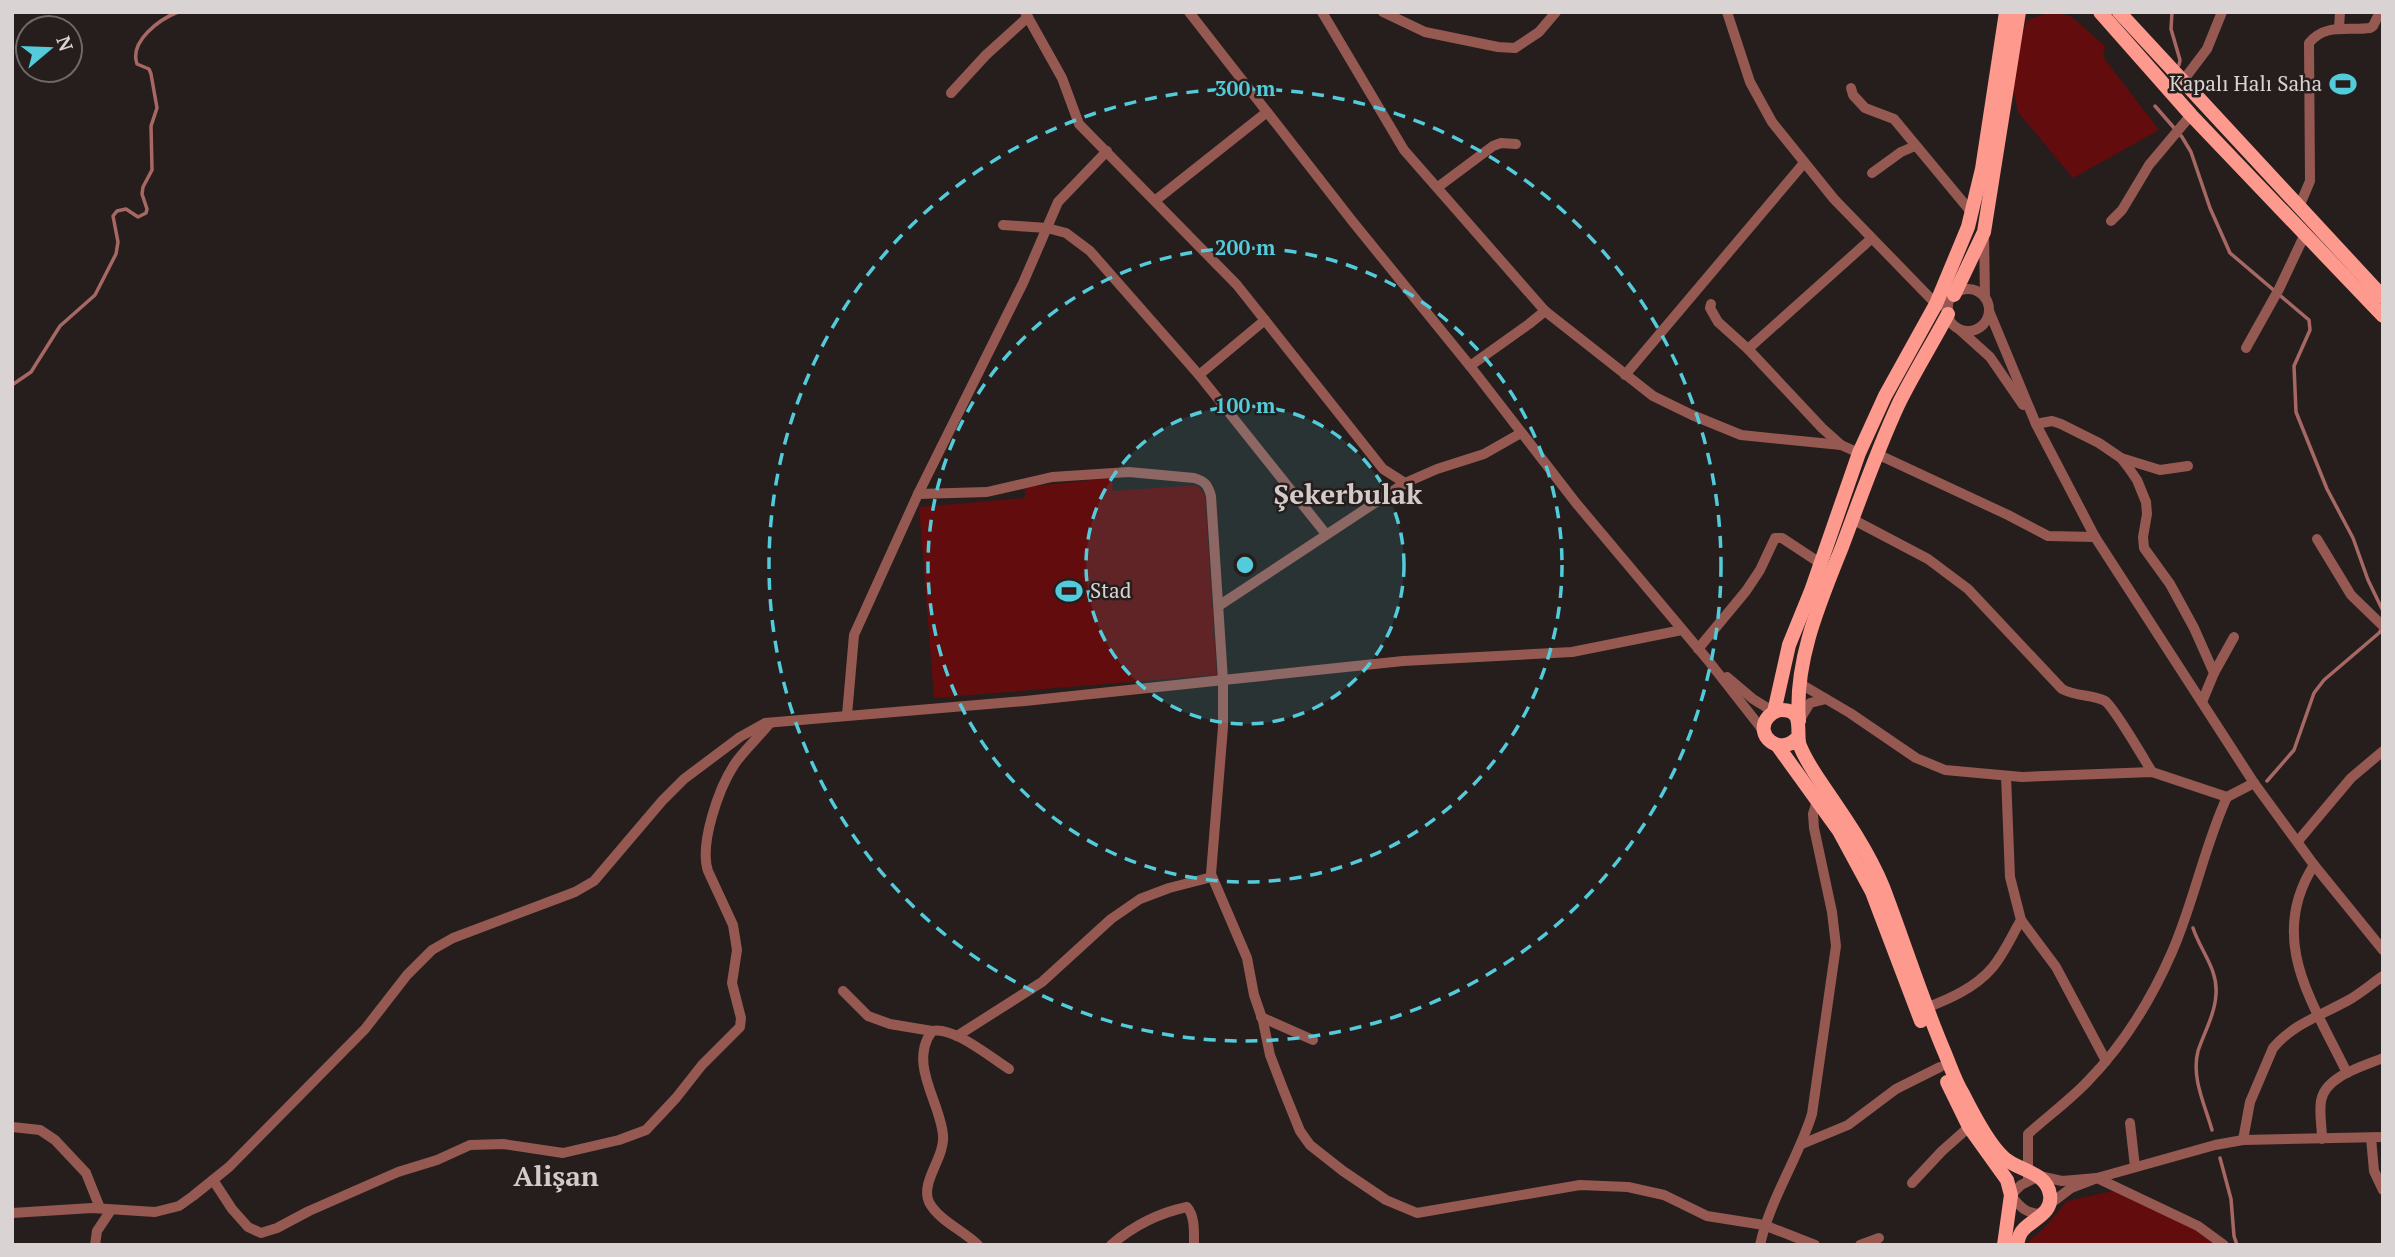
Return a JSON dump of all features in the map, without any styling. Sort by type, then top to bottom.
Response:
[{"type":"main road","points":[[2004,1245],[2011,1195],[2007,1180],[1969,1127],[1940,1067],[1872,892],[1839,831],[1777,745],[1767,738],[1765,733],[1766,721],[1774,712],[1789,645],[1859,453],[1885,396],[1946,305],[1982,169],[2006,12]]},
{"type":"main road","points":[[1777,745],[1788,745],[1797,738],[1800,727],[1797,700],[1811,630],[1877,454],[1946,305],[1984,232],[2019,12]]},
{"type":"main road","points":[[2100,12],[2191,115],[2383,316]]},
{"type":"main road","points":[[2119,12],[2383,297]]},
{"type":"main road","points":[[1774,712],[1786,710],[1799,721]]},
{"type":"main road","points":[[1797,738],[1807,761],[1866,851],[1882,886],[1926,1009],[1961,1091],[2003,1157],[2048,1185],[2051,1196],[2047,1209],[2021,1232],[2017,1245]]},
{"type":"street","points":[[1189,12],[1576,503],[1707,659],[1765,733]]},
{"type":"street","points":[[1322,12],[1397,139],[1545,311],[1653,396],[1692,415],[1741,435],[1841,445]]},
{"type":"street","points":[[1383,12],[1425,32],[1515,48],[1539,32],[1556,12]]},
{"type":"street","points":[[1727,12],[1750,82],[1772,122],[1834,200],[1871,239],[1946,305],[1954,326],[1990,357],[2036,424]]},
{"type":"street","points":[[2182,82],[2207,49],[2222,12]]},
{"type":"street","points":[[2339,28],[2340,12]]},
{"type":"street","points":[[2299,207],[2310,181],[2309,43],[2327,31],[2339,28],[2370,28],[2380,12]]},
{"type":"street","points":[[951,93],[1027,15],[1062,78],[1079,124],[1237,285],[1372,457],[1405,483]]},
{"type":"street","points":[[1851,88],[1853,95],[1865,108],[1894,119],[1972,213]]},
{"type":"street","points":[[1156,200],[1267,112]]},
{"type":"street","points":[[2111,221],[2122,210],[2149,164],[2191,115]]},
{"type":"street","points":[[1438,187],[1493,146],[1501,143],[1516,144]]},
{"type":"street","points":[[1872,173],[1901,152],[1915,146]]},
{"type":"street","points":[[847,715],[854,635],[918,494],[1023,283],[1058,202],[1107,151]]},
{"type":"street","points":[[1625,375],[1804,163]]},
{"type":"street","points":[[1003,225],[1046,228],[1066,233],[1090,251],[1199,375],[1326,534]]},
{"type":"street","points":[[1984,232],[1985,298],[1989,311],[2036,424],[2095,537],[2254,783],[2314,865],[2383,950]]},
{"type":"street","points":[[2246,348],[2305,234]]},
{"type":"street","points":[[1748,349],[1871,239]]},
{"type":"street","points":[[1946,305],[1966,289],[1980,293],[1985,298]]},
{"type":"street","points":[[1711,303],[1710,308],[1718,322],[1748,349],[1827,433],[1841,445],[1859,453]]},
{"type":"street","points":[[1470,366],[1545,311]]},
{"type":"street","points":[[1960,330],[1974,331],[1980,328],[1989,311]]},
{"type":"street","points":[[1199,375],[1265,320]]},
{"type":"street","points":[[2036,424],[2052,421],[2061,424],[2099,443],[2121,458],[2160,470],[2188,466]]},
{"type":"street","points":[[1220,604],[1405,483],[1437,469],[1484,454],[1521,433]]},
{"type":"street","points":[[1877,454],[2048,536],[2095,537]]},
{"type":"street","points":[[2121,458],[2137,480],[2146,502],[2144,548],[2170,584],[2214,673]]},
{"type":"street","points":[[918,494],[988,492],[1052,477],[1129,472],[1203,480],[1209,486],[1220,604],[1223,680],[1223,727],[1212,877],[1247,958],[1270,1055],[1300,1131],[1310,1145],[1343,1171],[1401,1208],[1417,1213],[1580,1185],[1644,1189],[1681,1202],[1707,1216],[1764,1225],[1815,1245]]},
{"type":"street","points":[[1852,519],[1928,559],[1968,589],[2062,689],[2108,703],[2152,772]]},
{"type":"street","points":[[1698,649],[1746,591],[1760,570],[1775,538],[1782,538],[1821,563]]},
{"type":"street","points":[[2317,539],[2351,595],[2381,624]]},
{"type":"street","points":[[12,1213],[106,1209],[155,1212],[186,1201],[213,1180],[365,1029],[407,975],[432,950],[453,938],[575,892],[594,881],[684,779],[755,727],[847,715],[1025,701],[1403,661],[1572,652],[1682,630]]},
{"type":"street","points":[[2202,702],[2234,637]]},
{"type":"street","points":[[1707,659],[1753,699],[1774,712]]},
{"type":"street","points":[[1800,683],[1916,758],[1945,770],[2006,776],[2152,772],[2227,797]]},
{"type":"street","points":[[1799,721],[1810,703],[1826,699]]},
{"type":"street","points":[[213,1180],[248,1227],[261,1233],[278,1228],[309,1211],[398,1172],[437,1160],[470,1145],[503,1144],[563,1153],[619,1140],[646,1130],[702,1065],[740,1027],[741,1018],[732,983],[737,950],[735,935],[729,915],[705,863],[706,848],[714,813],[734,765],[770,723]]},
{"type":"street","points":[[2298,841],[2351,778],[2383,751]]},
{"type":"street","points":[[2006,776],[2010,877],[2021,919],[2056,967],[2106,1061]]},
{"type":"street","points":[[2032,1176],[2028,1134],[2086,1083],[2106,1061],[2150,996],[2172,951],[2212,829],[2227,797],[2254,783]]},
{"type":"street","points":[[1760,1245],[1764,1225],[1802,1144],[1812,1114],[1836,961],[1835,929],[1814,828],[1816,801]]},
{"type":"street","points":[[2314,865],[2304,880],[2298,901],[2294,919],[2294,948],[2301,975],[2347,1073]]},
{"type":"street","points":[[957,1036],[1042,982],[1111,919],[1140,900],[1169,888],[1212,877]]},
{"type":"street","points":[[1926,1009],[1964,991],[1983,976],[2001,955],[2021,919]]},
{"type":"street","points":[[2243,1140],[2250,1102],[2273,1048],[2286,1035],[2319,1014],[2348,1001],[2383,976]]},
{"type":"street","points":[[843,990],[868,1016],[890,1024],[932,1031],[943,1030],[1009,1069]]},
{"type":"street","points":[[1262,1017],[1313,1040]]},
{"type":"street","points":[[932,1031],[924,1046],[923,1063],[941,1125],[943,1143],[939,1161],[930,1178],[928,1199],[937,1211],[978,1245]]},
{"type":"street","points":[[2322,1139],[2322,1097],[2330,1086],[2347,1073],[2383,1058]]},
{"type":"street","points":[[1802,1144],[1848,1125],[1896,1089],[1940,1067]]},
{"type":"street","points":[[2130,1123],[2135,1167]]},
{"type":"street","points":[[12,1127],[40,1130],[55,1140],[86,1173],[106,1209]]},
{"type":"street","points":[[1912,1183],[1969,1127]]},
{"type":"street","points":[[2032,1176],[2011,1195],[2019,1207],[2032,1214],[2047,1209],[2071,1188],[2097,1178],[2215,1145],[2243,1140],[2383,1137]]},
{"type":"street","points":[[2371,1138],[2374,1171],[2383,1190]]},
{"type":"street","points":[[2032,1176],[2062,1181],[2097,1178],[2198,1226],[2224,1245]]},
{"type":"street","points":[[1111,1245],[1146,1221],[1187,1207],[1190,1209],[1193,1223],[1194,1245]]},
{"type":"street","points":[[95,1245],[97,1231],[106,1209]]},
{"type":"street","points":[[1860,1245],[1879,1238]]},
{"type":"shaded area","points":[[2051,12],[2071,16],[2105,46],[2103,57],[2159,130],[2073,178],[2018,112],[2013,88],[2018,48],[2027,20]]},
{"type":"shaded area","name":"Stad","points":[[1112,478],[1113,491],[1197,485],[1205,495],[1217,675],[934,698],[919,507],[1025,498],[1025,487]]},
{"type":"shaded area","points":[[2113,1191],[2195,1229],[2215,1245],[2025,1245],[2047,1225],[2067,1201]]},
{"type":"waterway","points":[[12,385],[31,372],[60,326],[95,295],[116,254],[118,242],[113,216],[117,211],[126,209],[138,217],[146,213],[142,194],[152,170],[151,126],[157,108],[151,74],[149,69],[137,64],[136,55],[148,32],[178,12]]},
{"type":"waterway","points":[[185,12],[209,12]]},
{"type":"waterway","points":[[2172,12],[2171,29],[2179,65]]},
{"type":"waterway","points":[[2155,106],[2182,137],[2191,152],[2210,208],[2230,253],[2309,320],[2310,330],[2294,366],[2296,412],[2327,489],[2353,538],[2383,611]]},
{"type":"waterway","points":[[2267,781],[2294,750],[2314,693],[2324,680],[2383,627]]},
{"type":"waterway","points":[[2193,928],[2216,985],[2214,1009],[2196,1061],[2200,1091],[2212,1130]]},
{"type":"waterway","points":[[2220,1158],[2231,1199],[2237,1245]]},
{"type":"place","name":"Kapalı Halı Saha","points":[[2343,84]]},
{"type":"place","name":"Stad","points":[[1069,591]]},
{"type":"district","name":"Şekerbulak","points":[[1348,494]]},
{"type":"district","name":"Alişan","points":[[556,1176]]}]
